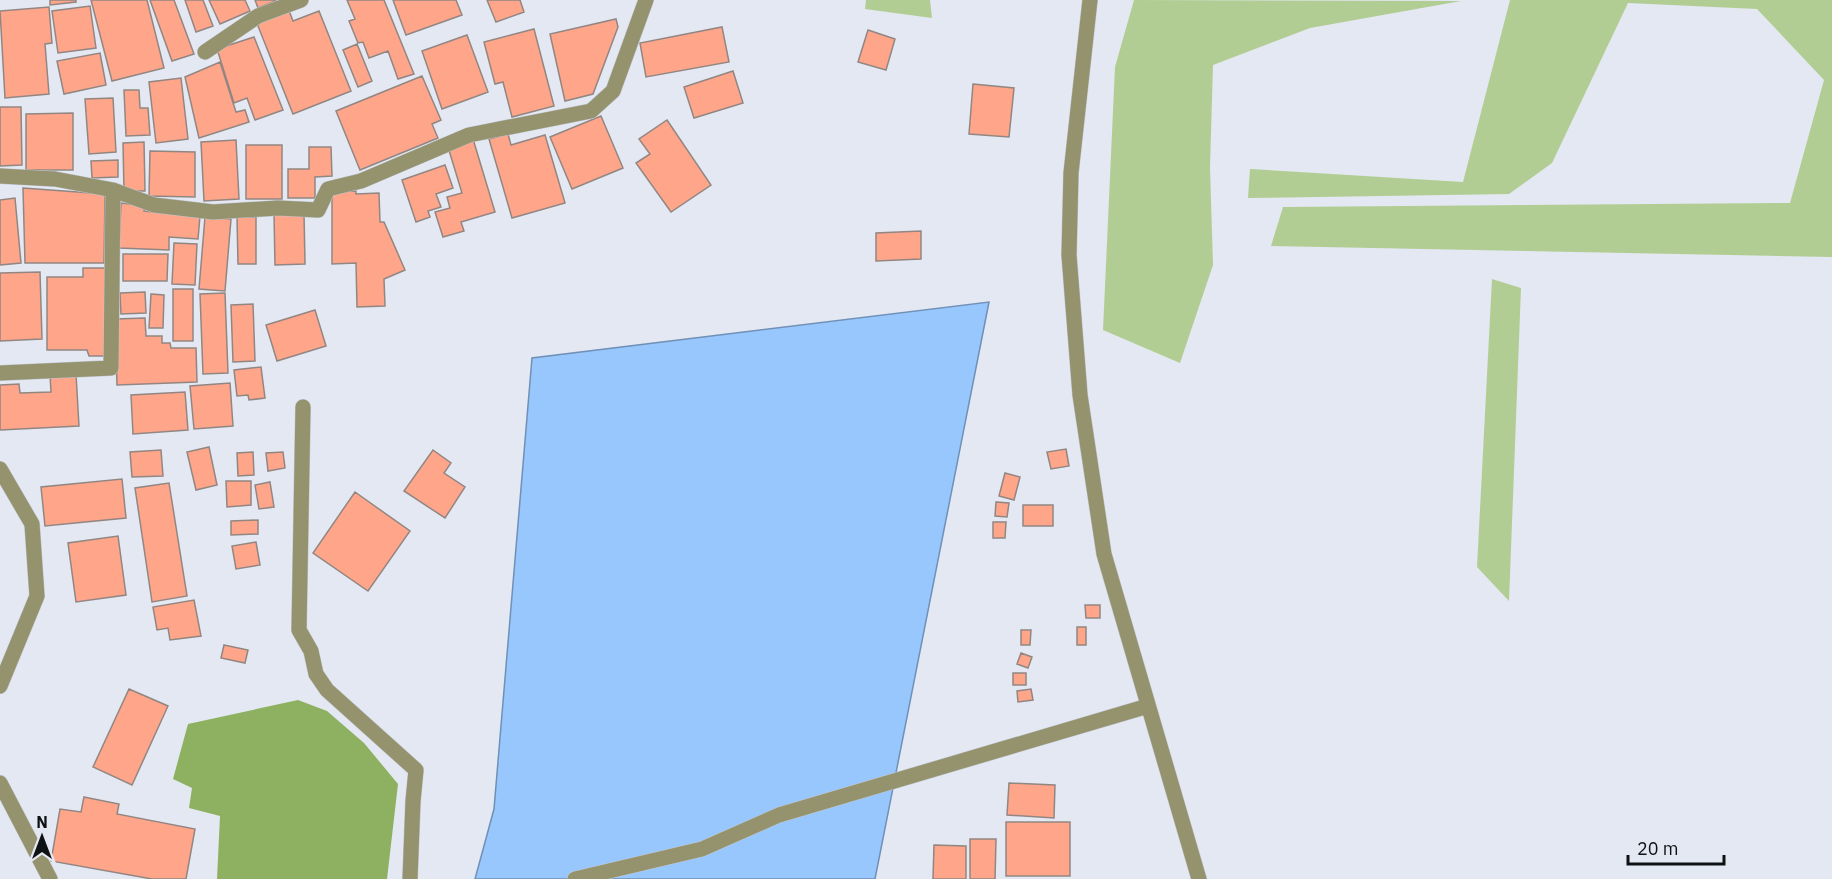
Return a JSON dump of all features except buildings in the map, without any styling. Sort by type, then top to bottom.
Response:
[{"type":"street","points":[[205,52],[258,16],[301,0]]},
{"type":"street","points":[[0,177],[55,179],[113,190],[154,205],[213,212],[278,208],[318,210],[328,189],[361,181],[469,135],[591,111],[613,91],[646,0]]},
{"type":"street","points":[[1090,0],[1071,173],[1070,255],[1080,395],[1104,554],[1199,879]]},
{"type":"street","points":[[0,373],[111,368],[113,190]]},
{"type":"street","points":[[303,406],[299,630],[310,651],[316,674],[327,690],[417,770],[413,801],[410,879]]},
{"type":"street","points":[[0,469],[32,524],[37,596],[0,686]]},
{"type":"street","points":[[575,879],[638,872],[702,849],[779,815],[1148,706]]},
{"type":"street","points":[[0,783],[50,879]]},
{"type":"green space","points":[[866,0],[930,0],[932,18],[865,9]]},
{"type":"green space","points":[[1134,0],[1461,1],[1310,28],[1213,65],[1210,167],[1213,265],[1180,363],[1103,330],[1115,67]]},
{"type":"green space","points":[[1510,0],[1832,0],[1832,257],[1271,246],[1283,207],[1790,203],[1824,80],[1757,9],[1628,3],[1552,163],[1509,194],[1248,198],[1250,169],[1463,182]]},
{"type":"green space","points":[[1492,279],[1521,288],[1509,601],[1477,567]]},
{"type":"green space","points":[[298,700],[327,711],[364,743],[398,784],[387,879],[217,879],[220,816],[189,808],[192,788],[173,779],[188,724]]},
{"type":"water","points":[[989,302],[875,879],[475,879],[494,809],[532,358]]}]
